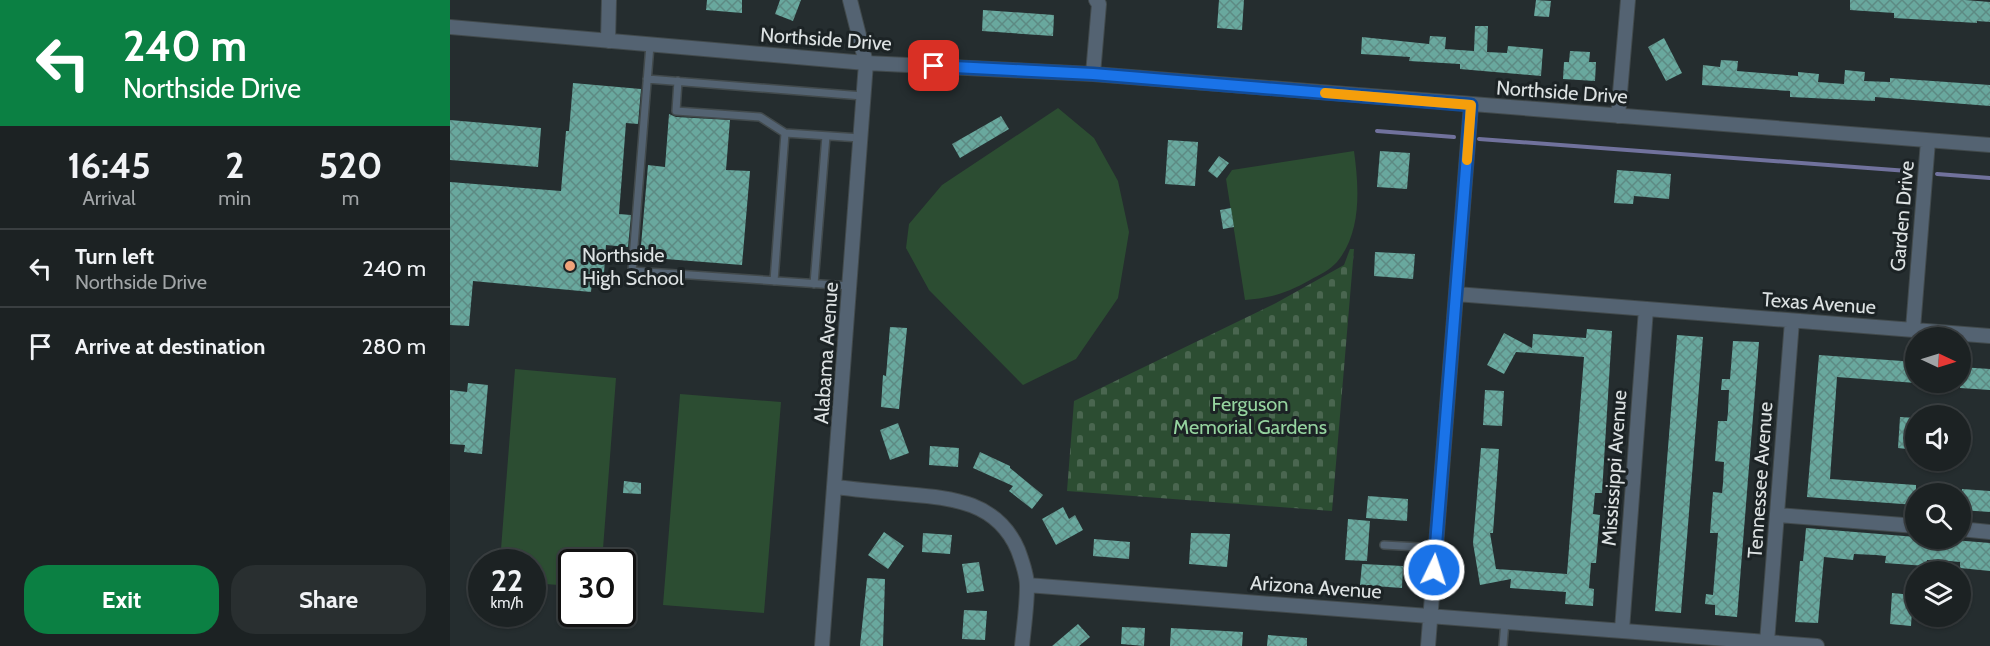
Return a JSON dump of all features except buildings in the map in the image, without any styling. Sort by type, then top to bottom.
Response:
[{"type":"street","points":[[608,41],[609,0]]},
{"type":"street","name":"Alabama Avenue","points":[[822,646],[836,488],[866,63],[850,0]]},
{"type":"street","points":[[1093,74],[1099,4],[1096,0]]},
{"type":"street","points":[[1618,116],[1628,0]]},
{"type":"street","name":"Northside Drive","points":[[450,27],[866,63],[1093,74],[1990,145]]},
{"type":"street","points":[[1428,646],[1471,105]]},
{"type":"street","name":"Garden Drive","points":[[1913,327],[1928,141]]},
{"type":"street","name":"Texas Avenue","points":[[1456,294],[1905,328]]},
{"type":"street","name":"Mississippi Avenue","points":[[1622,630],[1646,309]]},
{"type":"street","name":"Tennessee Avenue","points":[[1767,642],[1792,321]]},
{"type":"street","name":"Texas Avenue","points":[[1971,334],[1990,336]]},
{"type":"street","points":[[836,488],[947,498],[966,502],[987,513],[1013,540],[1023,562],[1027,585],[1022,646]]},
{"type":"street","points":[[1777,515],[1905,525]]},
{"type":"street","points":[[1971,530],[1990,532]]},
{"type":"street","name":"Arizona Avenue","points":[[1027,585],[1817,646]]},
{"type":"lane","points":[[650,45],[632,271],[850,286]]},
{"type":"lane","points":[[647,79],[863,96]]},
{"type":"lane","points":[[678,81],[676,111],[760,117],[785,133],[860,138]]},
{"type":"lane","points":[[774,281],[785,133]]},
{"type":"lane","points":[[814,284],[826,136]]},
{"type":"lane","points":[[1384,545],[1436,548]]},
{"type":"lane","points":[[1503,646],[1505,621]]},
{"type":"green space","points":[[1058,108],[1094,138],[1118,181],[1129,232],[1118,298],[1076,359],[1023,385],[929,290],[906,248],[909,224],[942,185]]},
{"type":"green space","points":[[1354,151],[1357,179],[1355,223],[1345,250],[1337,262],[1321,274],[1286,292],[1245,300],[1226,179],[1232,170]]},
{"type":"green space","name":"Ferguson Memorial Gardens","points":[[1350,249],[1354,249],[1332,511],[1067,491],[1074,401],[1276,303],[1344,265]]},
{"type":"green space","points":[[515,369],[616,378],[603,549],[558,549],[558,585],[546,584],[546,549],[501,549]]},
{"type":"green space","points":[[680,394],[781,402],[764,613],[663,605]]},
{"type":"waterway","points":[[1377,131],[1454,137]]},
{"type":"waterway","points":[[1479,139],[1908,171]]},
{"type":"waterway","points":[[1937,174],[1990,178]]},
{"type":"slow traffic","points":[[1325,93],[1471,105],[1467,160]]},
{"type":"place","name":"Northside High School","points":[[570,266]]},
{"type":"route","points":[[934,66],[1093,74],[1471,105],[1434,570]]}]
